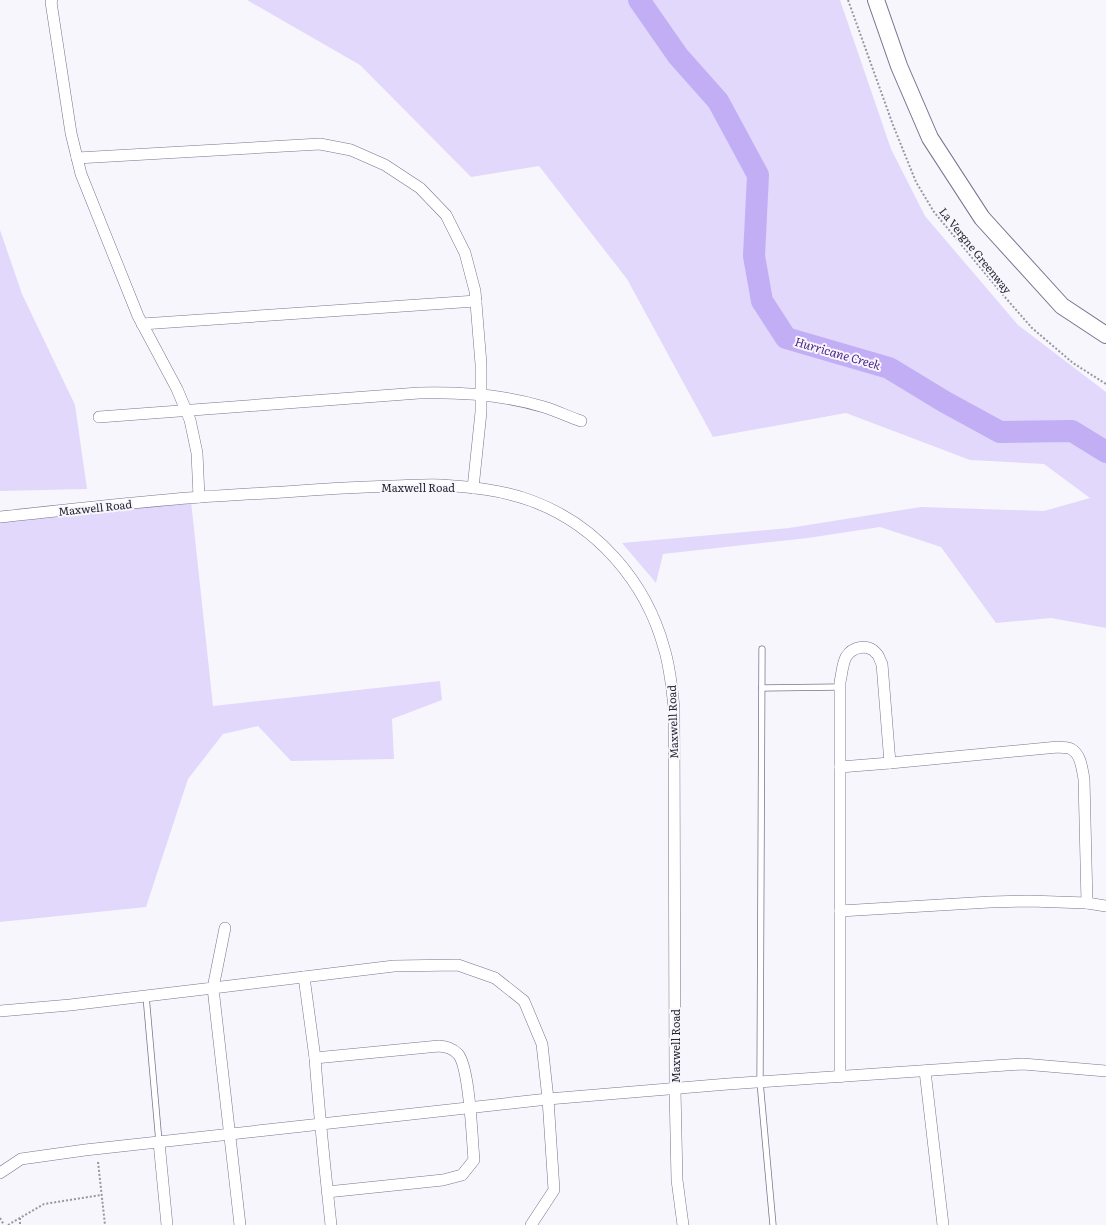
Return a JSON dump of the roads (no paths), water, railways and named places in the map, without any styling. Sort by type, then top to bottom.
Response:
[{"type":"main road","points":[[876,0],[899,66],[930,138],[982,218],[1062,306],[1106,335]]},
{"type":"street","points":[[52,0],[51,2],[71,133],[81,174],[142,324],[177,389],[190,420],[197,453],[199,497]]},
{"type":"street","points":[[77,158],[320,144],[351,150],[385,165],[420,188],[446,215],[465,253],[475,291],[482,364],[481,412],[473,488]]},
{"type":"street","points":[[142,324],[476,301]]},
{"type":"street","points":[[99,417],[419,393],[446,393],[512,399],[544,407],[581,421]]},
{"type":"street","name":"Maxwell Road","points":[[0,517],[199,497],[340,488],[438,485],[473,488],[501,493],[531,501],[555,511],[586,531],[611,553],[642,595],[655,622],[664,648],[671,678],[674,708],[675,1089],[677,1180],[683,1225]]},
{"type":"street","points":[[840,1077],[840,687],[843,666],[847,656],[855,649],[866,647],[876,652],[882,664],[890,763]]},
{"type":"street","points":[[840,767],[1058,747],[1070,748],[1077,754],[1082,766],[1084,779],[1087,903]]},
{"type":"street","points":[[840,911],[1029,901],[1087,903],[1106,906]]},
{"type":"street","points":[[226,928],[213,988],[240,1225]]},
{"type":"street","points":[[0,1011],[70,1005],[394,966],[458,965],[495,978],[524,1001],[542,1044],[548,1099],[554,1190],[531,1225]]},
{"type":"street","points":[[304,977],[331,1225]]},
{"type":"street","points":[[314,1058],[439,1046],[449,1047],[459,1055],[465,1071],[470,1108],[474,1160],[462,1175],[443,1180],[327,1192]]},
{"type":"street","points":[[0,1173],[21,1159],[84,1150],[548,1099],[760,1082],[925,1072],[1023,1064],[1106,1071]]},
{"type":"street","points":[[925,1072],[943,1225]]},
{"type":"street","points":[[159,1142],[168,1225]]},
{"type":"lane","points":[[762,649],[760,1082],[773,1225]]},
{"type":"lane","points":[[762,688],[840,687]]},
{"type":"lane","points":[[146,996],[159,1142]]},
{"type":"waterway","name":"Hurricane Creek","points":[[639,0],[678,56],[718,101],[758,175],[754,256],[762,301],[786,338],[889,368],[945,402],[1000,432],[1072,431],[1106,452]]}]
